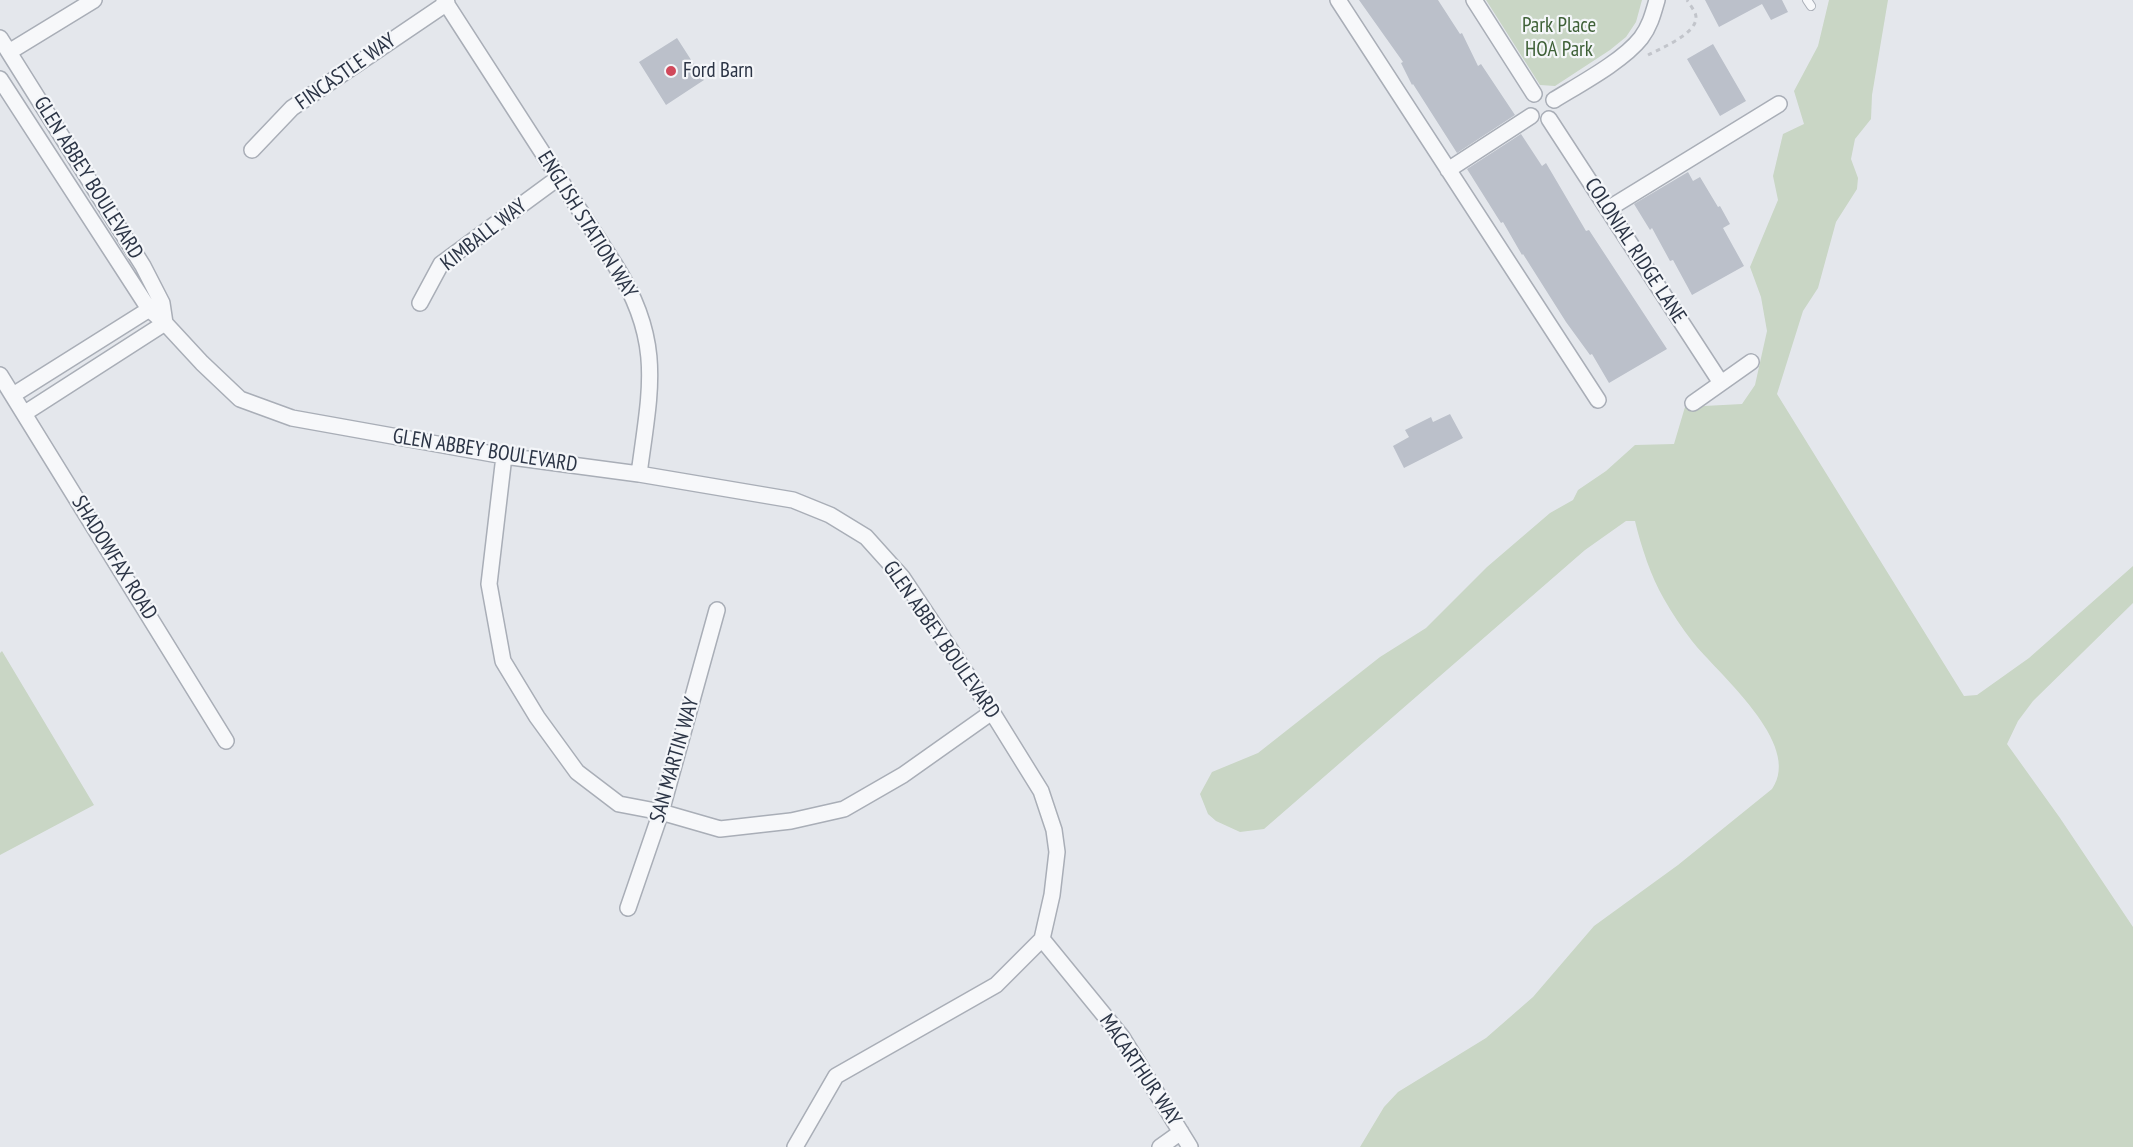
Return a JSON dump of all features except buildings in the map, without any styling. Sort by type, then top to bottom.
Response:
[{"type":"street","points":[[9,52],[94,0]]},
{"type":"street","points":[[1338,0],[1598,400]]},
{"type":"street","points":[[1474,0],[1534,94]]},
{"type":"street","points":[[1554,100],[1615,61],[1640,39],[1652,19],[1657,0]]},
{"type":"street","name":"FINCASTLE WAY","points":[[252,150],[292,108],[446,2]]},
{"type":"street","name":"ENGLISH STATION WAY","points":[[446,2],[624,279],[642,318],[648,342],[650,390],[639,474]]},
{"type":"street","name":"GLEN ABBEY BOULEVARD","points":[[0,38],[143,266],[156,306]]},
{"type":"street","name":"GLEN ABBEY BOULEVARD","points":[[0,79],[156,306],[165,323],[240,399],[292,418],[504,456],[639,474],[793,500],[830,515],[866,537],[902,577],[992,712],[1041,791],[1054,830],[1057,852],[1052,895],[1042,939]]},
{"type":"street","points":[[1546,93],[1554,100],[1555,113],[1549,119],[1539,121],[1530,116],[1527,103],[1534,94],[1546,93]]},
{"type":"street","points":[[1608,209],[1779,104]]},
{"type":"street","points":[[1448,170],[1530,116]]},
{"type":"street","name":"COLONIAL RIDGE LANE","points":[[1549,119],[1721,383]]},
{"type":"street","name":"KIMBALL WAY","points":[[420,303],[441,264],[558,178]]},
{"type":"street","points":[[13,395],[156,306]]},
{"type":"street","points":[[25,413],[165,323]]},
{"type":"street","points":[[1693,403],[1751,362]]},
{"type":"street","name":"SHADOWFAX ROAD","points":[[0,375],[226,741]]},
{"type":"street","points":[[504,456],[489,584],[503,661],[537,717],[577,772],[620,804],[661,812],[720,829],[791,821],[844,809],[903,775],[992,712]]},
{"type":"street","name":"SAN MARTIN WAY","points":[[628,908],[661,812],[717,610]]},
{"type":"street","points":[[795,1147],[836,1076],[996,985],[1042,939]]},
{"type":"street","name":"MACARTHUR WAY","points":[[1042,939],[1122,1037],[1190,1147]]},
{"type":"street","points":[[1160,1147],[1180,1132]]},
{"type":"path","points":[[1644,58],[1689,33],[1695,26],[1696,16],[1687,0]]},
{"type":"green space","name":"Park Place HOA Park","points":[[1486,0],[1642,0],[1636,22],[1626,37],[1555,86],[1540,85]]},
{"type":"green space","points":[[1829,0],[1888,0],[1872,95],[1871,119],[1855,139],[1851,159],[1858,178],[1857,189],[1836,222],[1818,288],[1803,311],[1777,394],[1964,696],[1977,695],[2029,658],[2133,566],[2133,603],[2033,701],[2018,721],[2007,744],[2133,927],[2133,1147],[1360,1147],[1384,1107],[1398,1092],[1486,1038],[1533,997],[1594,926],[1678,865],[1772,789],[1779,771],[1777,751],[1753,710],[1692,641],[1677,620],[1655,581],[1643,551],[1635,521],[1626,521],[1585,550],[1264,829],[1240,832],[1216,821],[1208,814],[1200,794],[1212,772],[1258,753],[1380,657],[1426,628],[1487,567],[1550,513],[1573,500],[1578,490],[1606,471],[1635,445],[1674,444],[1685,407],[1742,404],[1755,385],[1767,331],[1761,297],[1750,267],[1778,200],[1773,176],[1783,134],[1804,124],[1794,91],[1818,46]]},
{"type":"green space","points":[[2,651],[94,805],[0,855],[0,653]]},
{"type":"place","name":"Ford Barn","points":[[671,71]]}]
